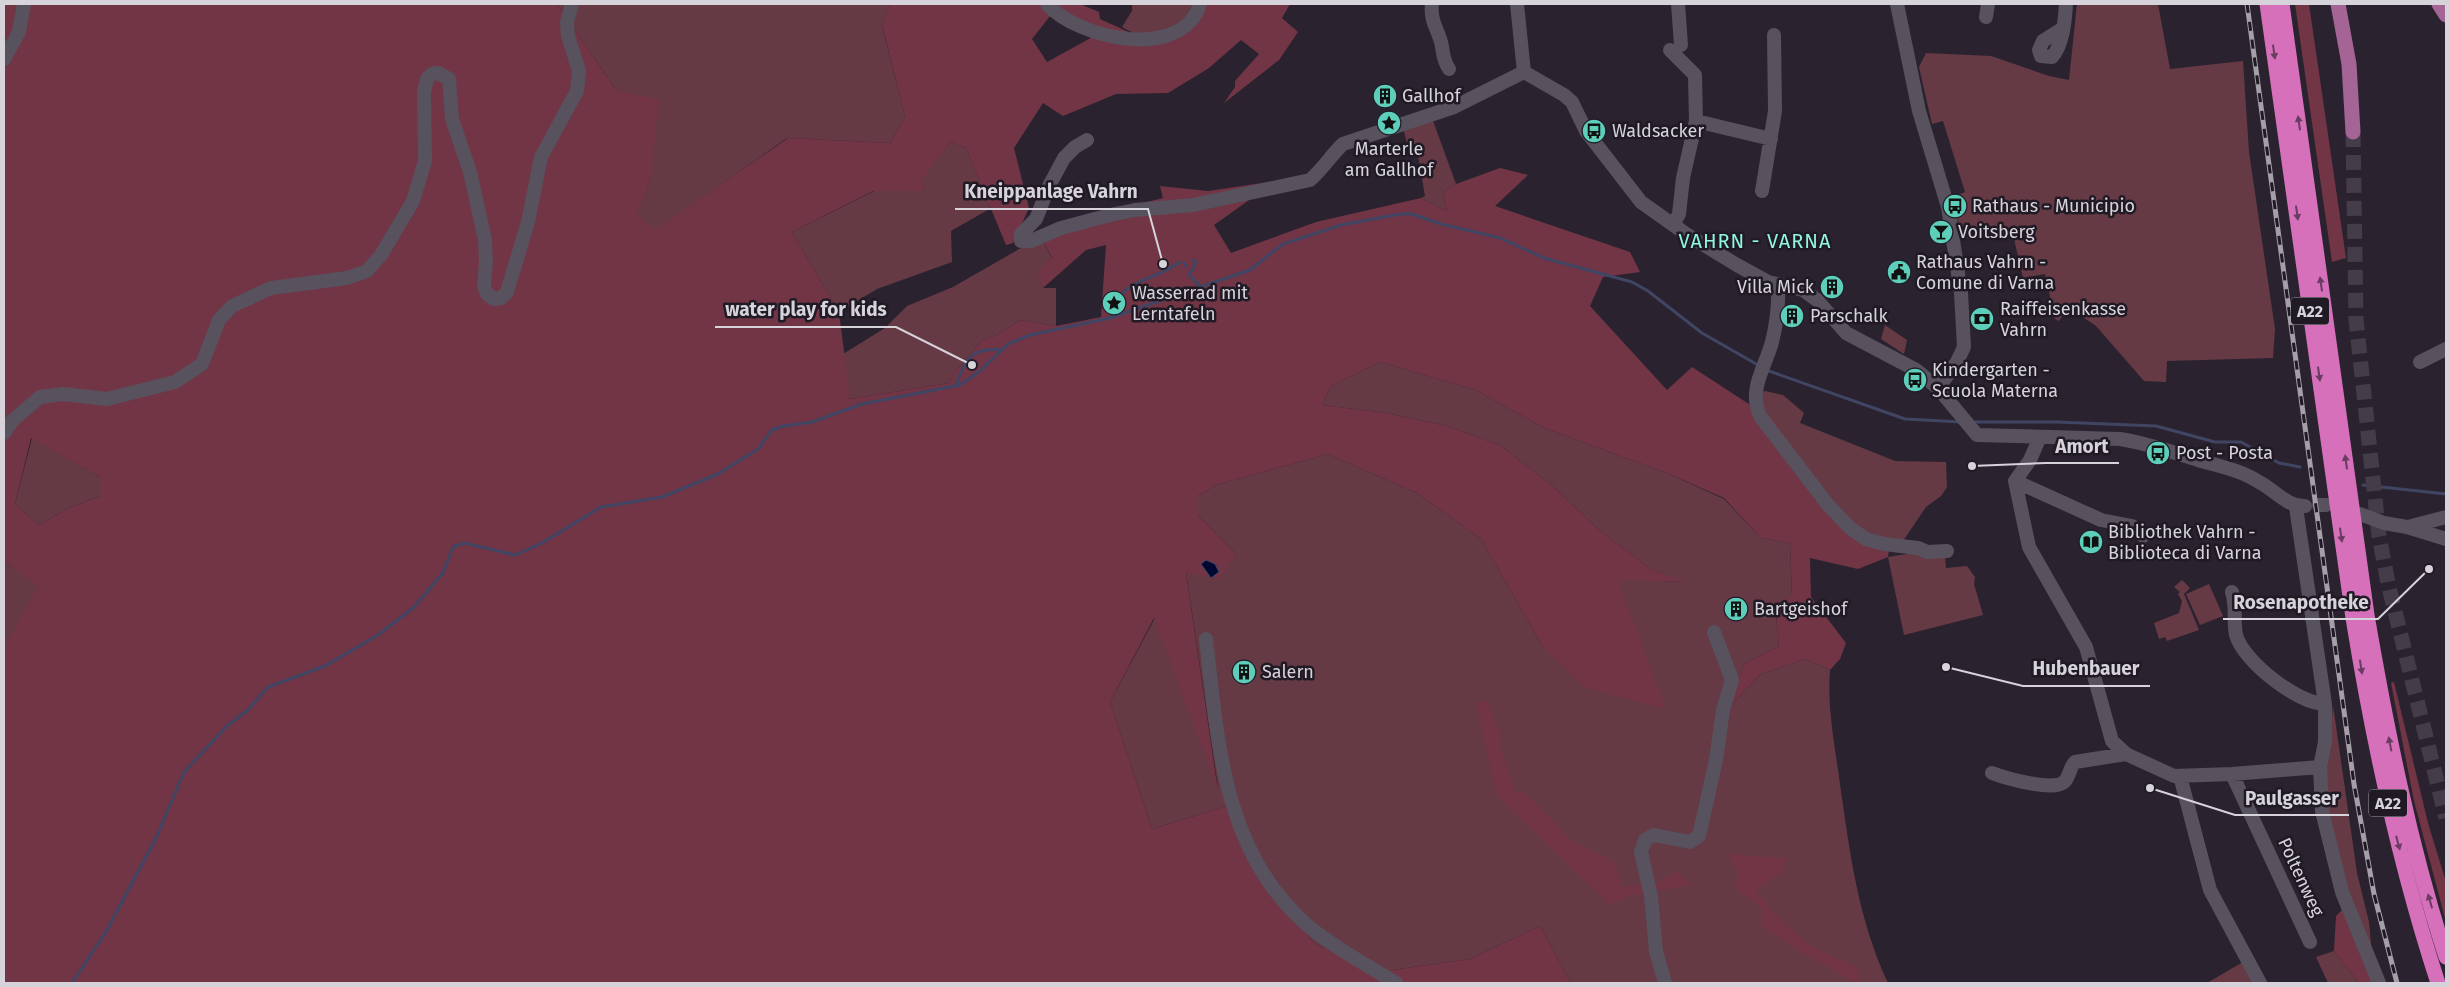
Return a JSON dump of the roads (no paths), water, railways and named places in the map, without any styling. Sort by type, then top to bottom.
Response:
[{"type":"highway","name":"A22","points":[[2267,4],[2353,618],[2367,704],[2398,846],[2438,983]]},
{"type":"highway","name":"A22","points":[[2282,4],[2367,615],[2381,700],[2413,844],[2446,957]]},
{"type":"main road","points":[[2338,4],[2349,64],[2353,132]]},
{"type":"main road","points":[[2439,4],[2446,15]]},
{"type":"street","points":[[4,59],[19,32],[24,4]]},
{"type":"street","points":[[4,434],[12,421],[40,397],[64,394],[107,399],[175,382],[202,364],[219,320],[232,306],[271,288],[347,278],[367,271],[381,255],[412,201],[425,161],[424,92],[427,79],[432,74],[438,73],[449,79],[452,119],[470,172],[485,240],[484,286],[487,294],[494,299],[501,298],[507,292],[528,222],[541,157],[577,91],[580,71],[568,36],[567,22],[572,4]]},
{"type":"street","points":[[1047,4],[1072,24],[1099,34],[1144,40],[1160,39],[1175,34],[1189,24],[1200,4]]},
{"type":"street","points":[[1432,4],[1431,17],[1441,42],[1442,58],[1449,69]]},
{"type":"street","points":[[1516,4],[1524,72]]},
{"type":"street","points":[[1673,225],[1679,214],[1683,178],[1696,121],[1695,75],[1676,48],[1678,4]]},
{"type":"street","points":[[1897,4],[1920,111],[1948,207],[1961,293],[1964,347],[1957,362],[1938,388]]},
{"type":"street","points":[[2062,29],[2066,4]]},
{"type":"street","points":[[1762,191],[1775,111],[1774,35]]},
{"type":"street","points":[[1087,140],[1075,147],[1064,158],[1049,186],[1036,219],[1021,234],[1021,241],[1031,241],[1062,228],[1135,210],[1193,205],[1310,180],[1343,144],[1454,107],[1524,72]]},
{"type":"street","points":[[1524,72],[1564,95],[1572,102],[1586,131],[1632,192],[1673,225],[1768,282],[1803,290],[1817,300],[1846,333],[1916,370],[1938,388],[1977,435],[2120,439],[2139,442],[2244,473],[2273,490],[2288,503],[2312,506],[2325,704],[2325,742],[2320,767],[2322,811],[2342,892],[2380,983]]},
{"type":"street","points":[[1696,121],[1771,138]]},
{"type":"street","points":[[1778,284],[1780,305],[1755,399],[1760,416],[1828,505],[1850,528],[1866,540],[1918,548],[1927,552],[1947,551]]},
{"type":"street","points":[[2420,362],[2446,349]]},
{"type":"street","points":[[2040,437],[2030,460],[2015,482],[2029,547],[2086,647],[2112,741],[2126,754],[2158,770],[2180,776],[2320,767]]},
{"type":"street","points":[[2015,482],[2101,520],[2132,526],[2143,536]]},
{"type":"street","points":[[2360,514],[2384,523],[2408,527],[2446,539]]},
{"type":"street","points":[[2408,527],[2446,517]]},
{"type":"street","points":[[2232,592],[2236,604],[2235,622],[2237,636],[2250,657],[2298,697],[2317,704],[2325,704]]},
{"type":"street","points":[[1666,983],[1656,951],[1651,896],[1641,852],[1645,840],[1654,834],[1690,842],[1699,836],[1716,760],[1723,710],[1732,680],[1714,632]]},
{"type":"street","points":[[1206,639],[1225,777],[1238,824],[1265,877],[1302,919],[1396,983]]},
{"type":"street","points":[[2106,757],[2112,741]]},
{"type":"street","points":[[1992,773],[2036,784],[2057,785],[2065,782],[2075,762],[2126,754]]},
{"type":"street","name":"Poltenweg","points":[[2232,774],[2310,942]]},
{"type":"street","points":[[2180,776],[2210,890],[2260,983]]},
{"type":"water","points":[[1206,560],[1215,564],[1219,572],[1211,578],[1201,564]]},
{"type":"waterway","points":[[72,983],[107,930],[156,838],[184,772],[227,726],[249,709],[268,687],[325,666],[378,635],[413,608],[443,573],[453,547],[464,543],[515,555],[542,543],[601,507],[662,497],[718,474],[758,449],[772,430],[783,426],[812,422],[862,404],[960,385],[980,371],[1008,344],[1030,335],[1110,318],[1250,270],[1283,244],[1341,225],[1400,214],[1412,214],[1441,224],[1500,238],[1544,258],[1632,282],[1648,291],[1702,333],[1758,365]]},
{"type":"waterway","points":[[1193,260],[1196,262],[1189,275],[1200,286]]},
{"type":"waterway","points":[[1110,318],[1115,304],[1129,288],[1180,262]]},
{"type":"waterway","points":[[956,386],[962,369],[971,357],[983,351],[1001,350]]},
{"type":"waterway","points":[[1766,370],[1905,419],[1961,422]]},
{"type":"waterway","points":[[1972,422],[2057,422],[2156,426],[2215,442],[2241,442],[2279,463],[2300,467]]},
{"type":"waterway","points":[[2363,485],[2446,494]]},
{"type":"tunnel","points":[[2353,132],[2356,319],[2379,536],[2388,583],[2446,818]]},
{"type":"railway","points":[[2247,4],[2354,784],[2374,894],[2397,983]]},
{"type":"place","name":"Gallhof","points":[[1385,96]]},
{"type":"place","name":"Marterle am Gallhof","points":[[1389,123]]},
{"type":"place","name":"Waldsacker","points":[[1594,131]]},
{"type":"place","name":"Rathaus - Municipio","points":[[1955,206]]},
{"type":"place","name":"Voitsberg","points":[[1941,232]]},
{"type":"place","name":"Kneippanlage Vahrn","points":[[1163,264]]},
{"type":"place","name":"Rathaus Vahrn - Comune di Varna","points":[[1899,272]]},
{"type":"place","name":"Villa Mick","points":[[1832,287]]},
{"type":"place","name":"Wasserrad mit Lerntafeln","points":[[1114,303]]},
{"type":"place","name":"Parschalk","points":[[1792,316]]},
{"type":"place","name":"Raiffeisenkasse Vahrn","points":[[1982,319]]},
{"type":"place","name":"water play for kids","points":[[972,365]]},
{"type":"place","name":"Kindergarten - Scuola Materna","points":[[1915,380]]},
{"type":"place","name":"Post - Posta","points":[[2158,453]]},
{"type":"place","name":"Amort","points":[[1972,466]]},
{"type":"place","name":"Bibliothek Vahrn - Biblioteca di Varna","points":[[2091,542]]},
{"type":"place","name":"Rosenapotheke","points":[[2429,569]]},
{"type":"place","name":"Bartgeishof","points":[[1736,609]]},
{"type":"place","name":"Hubenbauer","points":[[1946,667]]},
{"type":"place","name":"Salern","points":[[1244,672]]},
{"type":"place","name":"Paulgasser","points":[[2150,788]]},
{"type":"district","name":"VAHRN - VARNA","points":[[1755,241]]}]
